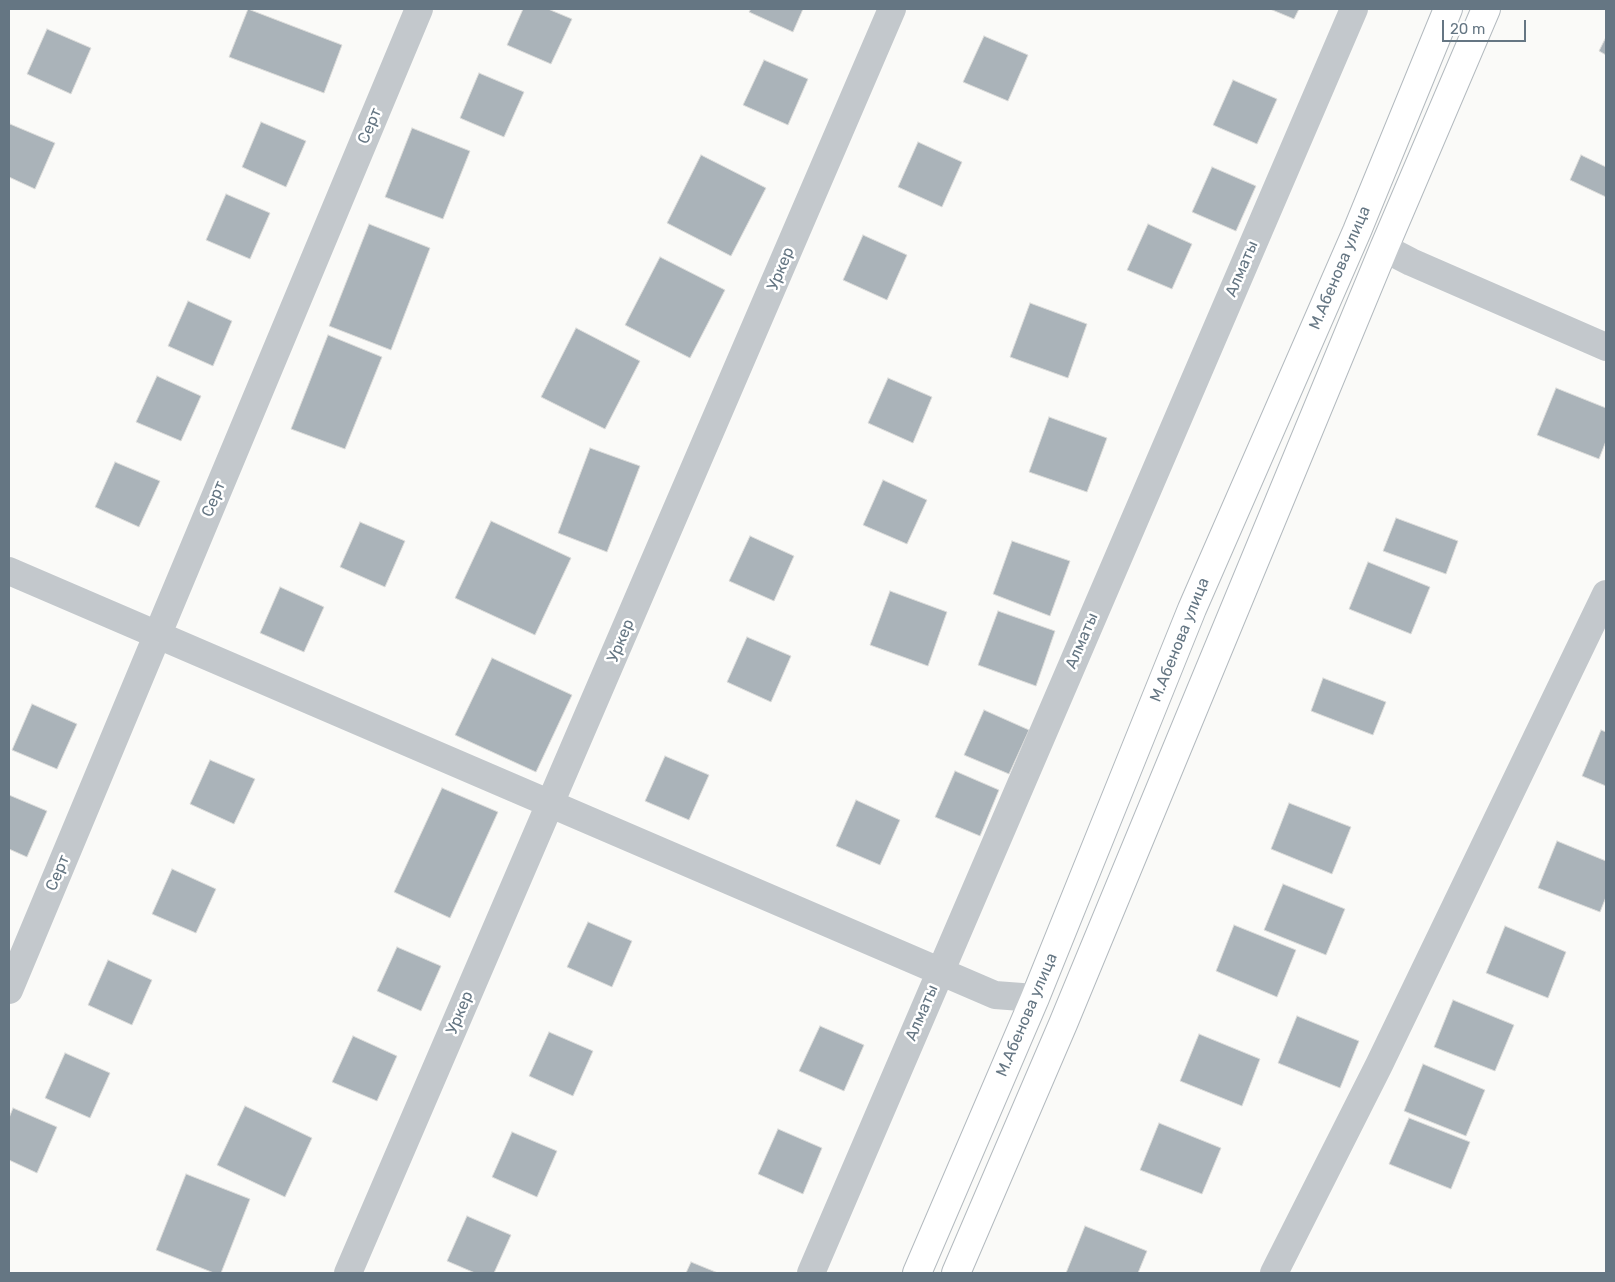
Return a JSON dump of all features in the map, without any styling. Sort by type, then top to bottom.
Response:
[{"type":"main road","name":"М.Абенова улица","points":[[917,1273],[1035,998],[1192,609],[1357,231],[1448,9]]},
{"type":"main road","name":"М.Абенова улица","points":[[956,1273],[1070,1006],[1384,248],[1486,9]]},
{"type":"street","name":"Серт","points":[[9,990],[419,9]]},
{"type":"street","name":"Уркер","points":[[348,1273],[892,9]]},
{"type":"street","name":"Алматы","points":[[811,1273],[1354,9]]},
{"type":"street","points":[[1384,248],[1411,262],[1606,347]]},
{"type":"street","points":[[9,571],[995,995],[1035,998]]},
{"type":"street","points":[[1274,1273],[1379,1065],[1606,594]]},
{"type":"building","points":[[248,9],[342,45],[324,93],[229,57]]},
{"type":"building","points":[[523,9],[548,9],[572,19],[551,64],[507,45]]},
{"type":"building","points":[[751,9],[803,9],[793,32],[749,12]]},
{"type":"building","points":[[1270,9],[1299,9],[1294,19]]},
{"type":"building","points":[[47,29],[91,48],[71,94],[27,74]]},
{"type":"building","points":[[984,36],[1028,55],[1008,101],[963,82]]},
{"type":"building","points":[[1606,37],[1606,55],[1599,51]]},
{"type":"building","points":[[764,60],[808,79],[788,125],[743,105]]},
{"type":"building","points":[[479,73],[524,92],[504,137],[460,118]]},
{"type":"building","points":[[1233,80],[1277,99],[1257,144],[1213,125]]},
{"type":"building","points":[[261,122],[306,141],[286,187],[242,167]]},
{"type":"building","points":[[10,124],[55,143],[35,189],[9,177]]},
{"type":"building","points":[[412,128],[470,151],[443,219],[385,197]]},
{"type":"building","points":[[918,142],[962,162],[942,207],[898,187]]},
{"type":"building","points":[[701,155],[766,188],[731,256],[667,223]]},
{"type":"building","points":[[1581,155],[1606,167],[1606,197],[1570,180]]},
{"type":"building","points":[[1212,167],[1256,186],[1236,231],[1192,212]]},
{"type":"building","points":[[226,194],[270,213],[250,259],[206,240]]},
{"type":"building","points":[[369,224],[430,248],[391,350],[329,326]]},
{"type":"building","points":[[1148,224],[1192,244],[1172,289],[1127,270]]},
{"type":"building","points":[[863,235],[907,255],[887,300],[843,280]]},
{"type":"building","points":[[660,257],[725,290],[690,358],[625,325]]},
{"type":"building","points":[[188,301],[232,321],[213,366],[168,346]]},
{"type":"building","points":[[1030,303],[1087,324],[1068,378],[1010,357]]},
{"type":"building","points":[[576,328],[640,361],[605,429],[541,397]]},
{"type":"building","points":[[328,335],[382,357],[345,449],[291,429]]},
{"type":"building","points":[[157,376],[201,396],[181,441],[136,422]]},
{"type":"building","points":[[888,378],[932,397],[913,443],[868,423]]},
{"type":"building","points":[[1556,388],[1606,408],[1606,441],[1599,459],[1537,435]]},
{"type":"building","points":[[1049,417],[1107,438],[1087,492],[1029,472]]},
{"type":"building","points":[[590,448],[640,466],[607,552],[558,533]]},
{"type":"building","points":[[115,462],[160,481],[139,527],[95,507]]},
{"type":"building","points":[[883,480],[927,500],[907,544],[863,525]]},
{"type":"building","points":[[1396,518],[1458,541],[1446,574],[1383,551]]},
{"type":"building","points":[[491,521],[571,558],[535,635],[455,598]]},
{"type":"building","points":[[360,522],[405,541],[385,587],[340,567]]},
{"type":"building","points":[[750,536],[794,556],[774,601],[729,581]]},
{"type":"building","points":[[1012,541],[1070,561],[1050,616],[993,594]]},
{"type":"building","points":[[1368,562],[1430,587],[1411,634],[1349,609]]},
{"type":"building","points":[[280,587],[324,607],[304,652],[260,633]]},
{"type":"building","points":[[890,591],[947,612],[928,666],[870,645]]},
{"type":"building","points":[[998,611],[1055,631],[1036,686],[978,665]]},
{"type":"building","points":[[747,637],[791,656],[771,702],[727,682]]},
{"type":"building","points":[[492,658],[572,695],[536,772],[455,735]]},
{"type":"building","points":[[1323,678],[1386,702],[1373,735],[1311,711]]},
{"type":"building","points":[[32,704],[77,724],[57,769],[12,750]]},
{"type":"building","points":[[984,710],[1029,730],[1009,774],[964,755]]},
{"type":"building","points":[[1601,730],[1606,732],[1606,786],[1582,776]]},
{"type":"building","points":[[665,756],[709,775],[689,820],[645,801]]},
{"type":"building","points":[[210,760],[255,779],[234,824],[190,804]]},
{"type":"building","points":[[955,771],[999,790],[980,836],[935,817]]},
{"type":"building","points":[[442,788],[498,812],[450,918],[394,892]]},
{"type":"building","points":[[9,795],[47,811],[27,857],[9,849]]},
{"type":"building","points":[[856,800],[900,820],[880,865],[836,846]]},
{"type":"building","points":[[1289,803],[1351,827],[1332,874],[1271,849]]},
{"type":"building","points":[[1557,841],[1606,861],[1606,897],[1600,912],[1538,888]]},
{"type":"building","points":[[172,869],[216,889],[196,933],[152,914]]},
{"type":"building","points":[[1283,884],[1345,909],[1326,955],[1264,930]]},
{"type":"building","points":[[588,922],[632,941],[612,987],[567,967]]},
{"type":"building","points":[[1234,925],[1296,950],[1277,997],[1216,971]]},
{"type":"building","points":[[1505,926],[1566,952],[1548,998],[1486,973]]},
{"type":"building","points":[[397,947],[441,966],[421,1011],[377,991]]},
{"type":"building","points":[[108,960],[152,980],[132,1025],[88,1005]]},
{"type":"building","points":[[1453,1000],[1514,1025],[1495,1071],[1434,1047]]},
{"type":"building","points":[[1297,1016],[1359,1041],[1340,1088],[1278,1063]]},
{"type":"building","points":[[820,1026],[864,1045],[844,1091],[799,1071]]},
{"type":"building","points":[[549,1032],[593,1051],[573,1096],[529,1076]]},
{"type":"building","points":[[1199,1034],[1260,1059],[1242,1106],[1180,1081]]},
{"type":"building","points":[[353,1036],[397,1056],[377,1101],[332,1082]]},
{"type":"building","points":[[65,1053],[110,1073],[90,1118],[45,1098]]},
{"type":"building","points":[[1423,1064],[1485,1090],[1466,1136],[1404,1111]]},
{"type":"building","points":[[245,1106],[312,1138],[285,1197],[217,1165]]},
{"type":"building","points":[[13,1108],[57,1127],[37,1173],[9,1160],[9,1118]]},
{"type":"building","points":[[1409,1118],[1470,1142],[1451,1189],[1389,1164]]},
{"type":"building","points":[[1159,1123],[1221,1148],[1202,1194],[1140,1170]]},
{"type":"building","points":[[778,1129],[822,1148],[803,1194],[758,1174]]},
{"type":"building","points":[[512,1132],[557,1151],[537,1197],[492,1177]]},
{"type":"building","points":[[186,1174],[250,1199],[221,1273],[214,1273],[156,1250]]},
{"type":"building","points":[[467,1216],[511,1235],[494,1273],[475,1273],[447,1261]]},
{"type":"building","points":[[1085,1226],[1147,1251],[1138,1273],[1066,1273]]},
{"type":"building","points":[[691,1262],[718,1273],[686,1273]]}]
